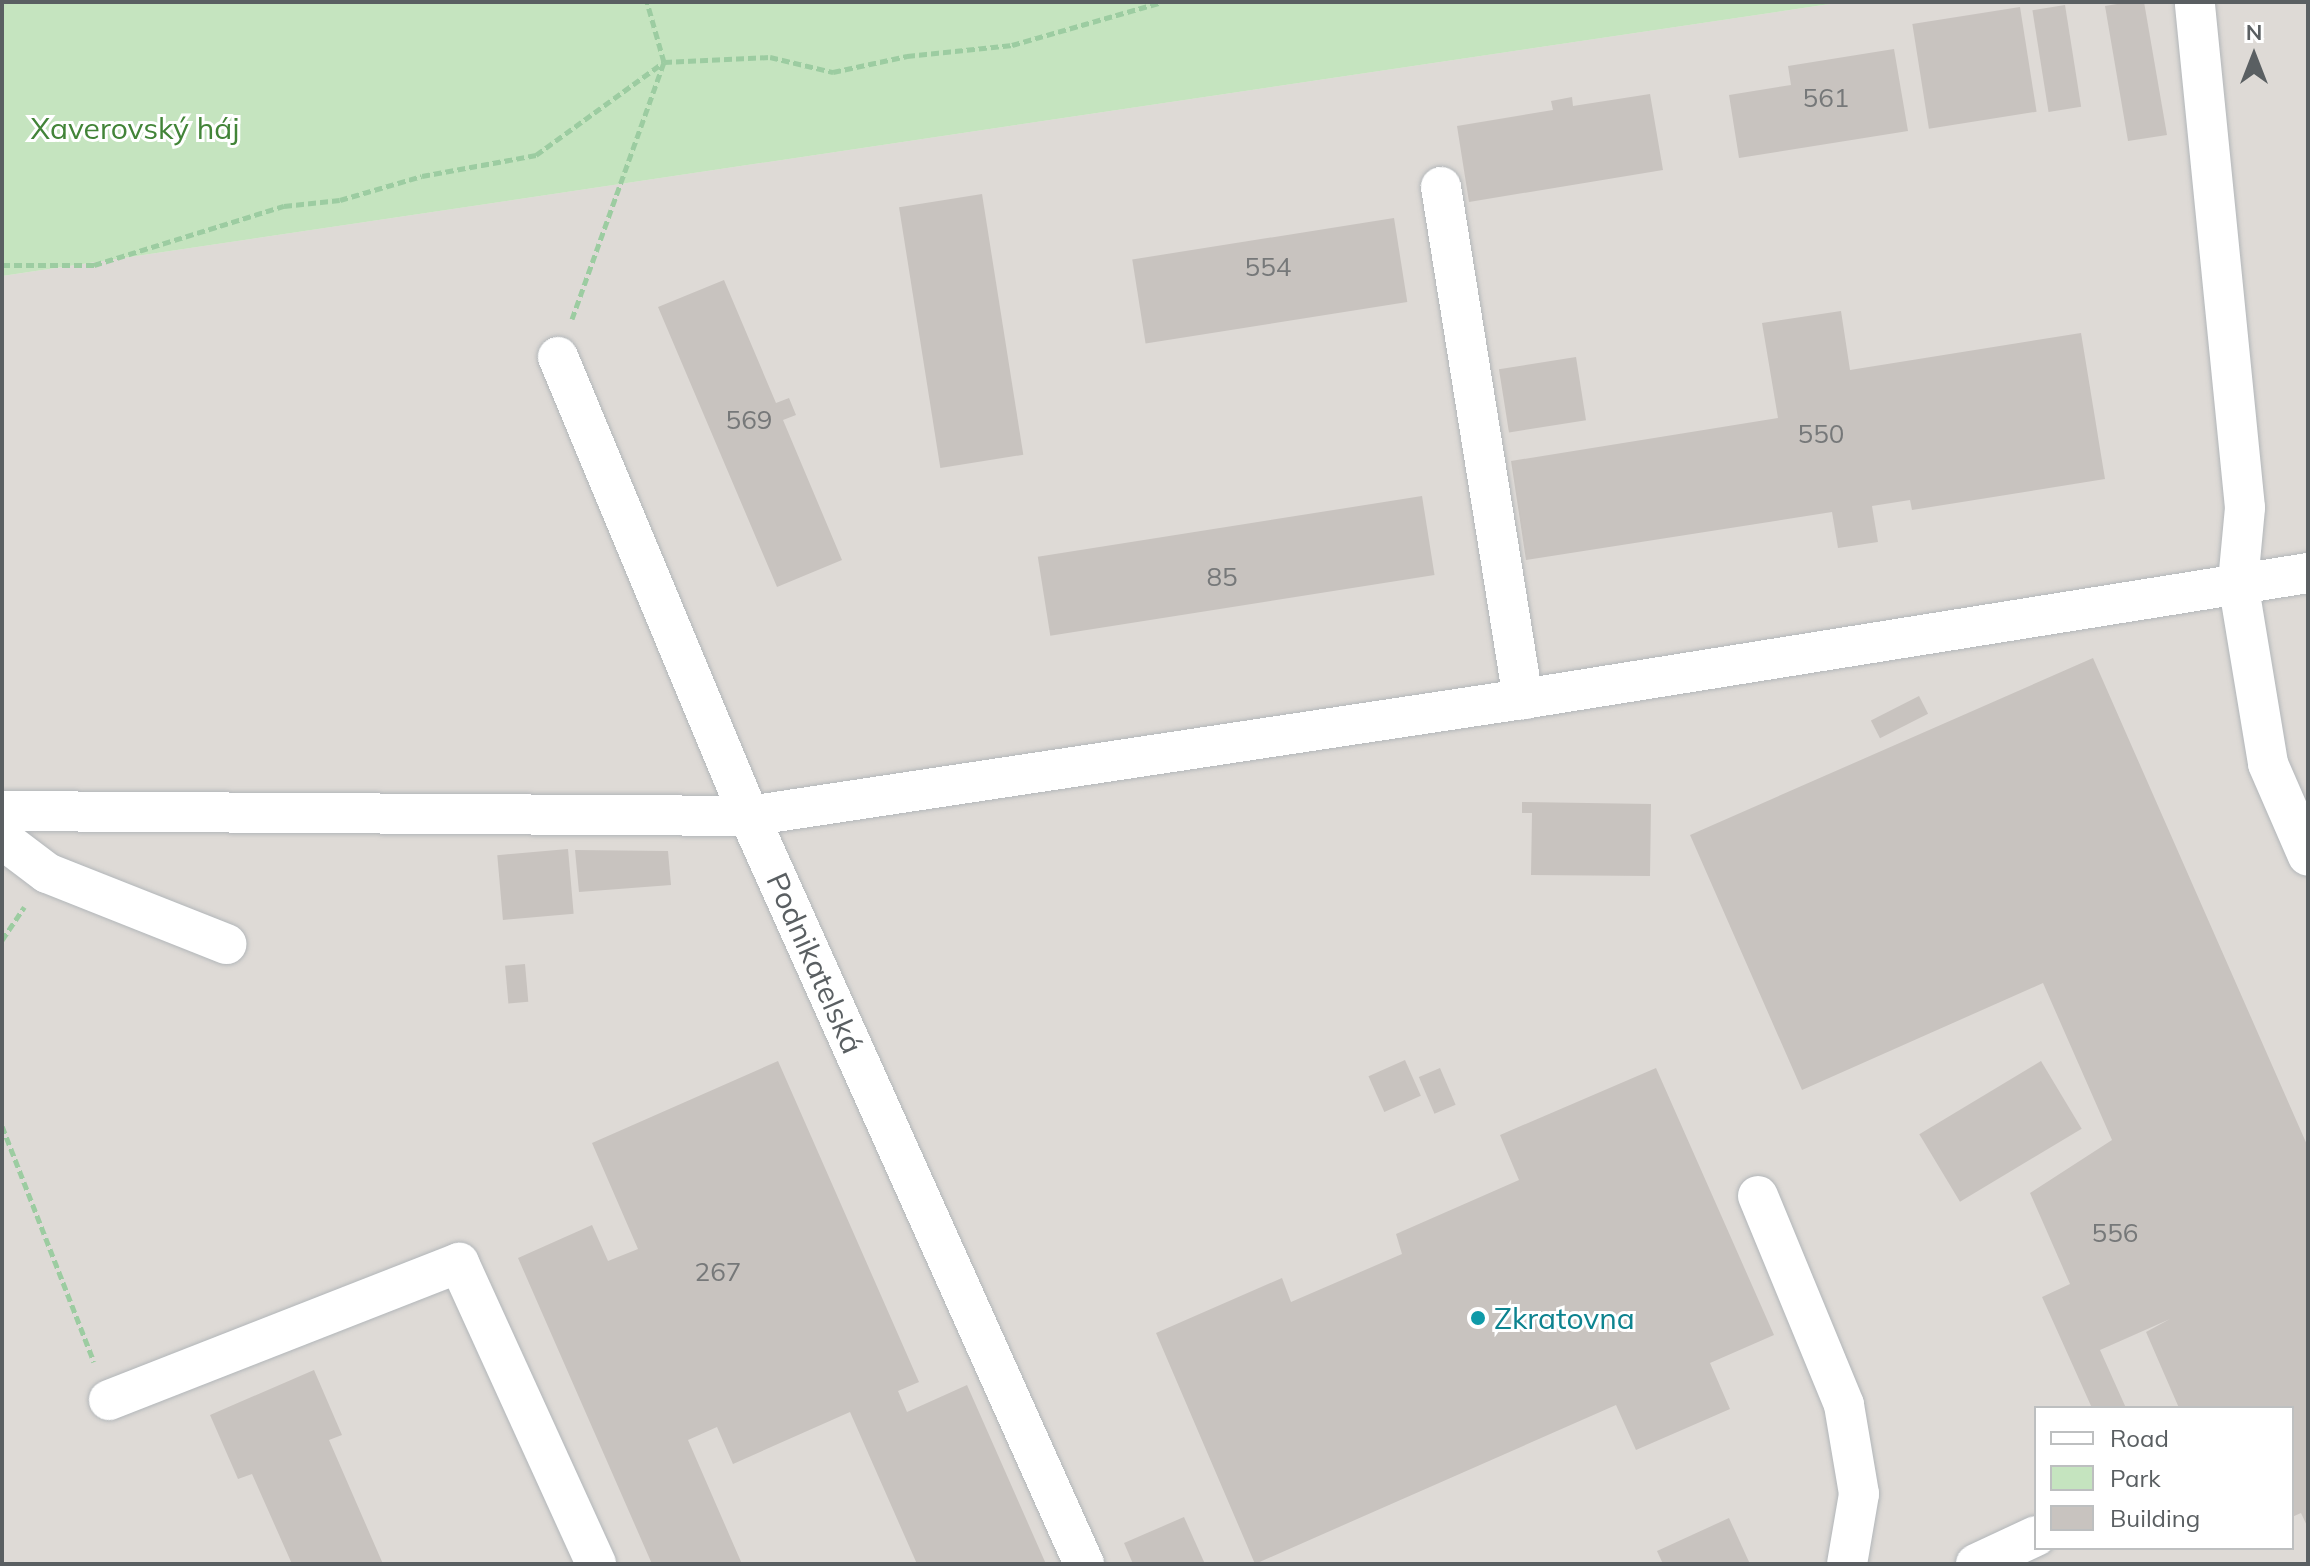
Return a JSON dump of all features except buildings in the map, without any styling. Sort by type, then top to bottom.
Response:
[{"type":"lane","points":[[2195,5],[2245,508],[2238,582],[2268,764],[2308,856]]},
{"type":"lane","points":[[1441,187],[1523,699]]},
{"type":"lane","name":"Podnikatelská","points":[[558,357],[749,816],[1084,1564]]},
{"type":"lane","points":[[2,811],[749,816],[1523,699],[2308,573]]},
{"type":"lane","points":[[2,839],[47,873],[226,944]]},
{"type":"lane","points":[[1758,1196],[1844,1405],[1859,1494],[1847,1564]]},
{"type":"lane","points":[[109,1400],[459,1263],[596,1564]]},
{"type":"lane","points":[[1976,1564],[2034,1537]]},
{"type":"path","points":[[558,357],[664,62],[647,2]]},
{"type":"path","points":[[2,265],[94,265],[284,206],[340,200],[422,176],[536,155],[664,62],[770,57],[833,72],[907,56],[1012,45],[1162,2]]},
{"type":"path","points":[[2,1126],[109,1400]]},
{"type":"shaded area","points":[[1843,2],[2308,2],[2308,1564],[2,1564],[2,276]]},
{"type":"green space","name":"Xaverovský háj","points":[[2,2],[1843,2],[2,276]]},
{"type":"place","name":"Zkratovna","points":[[1478,1318]]}]
